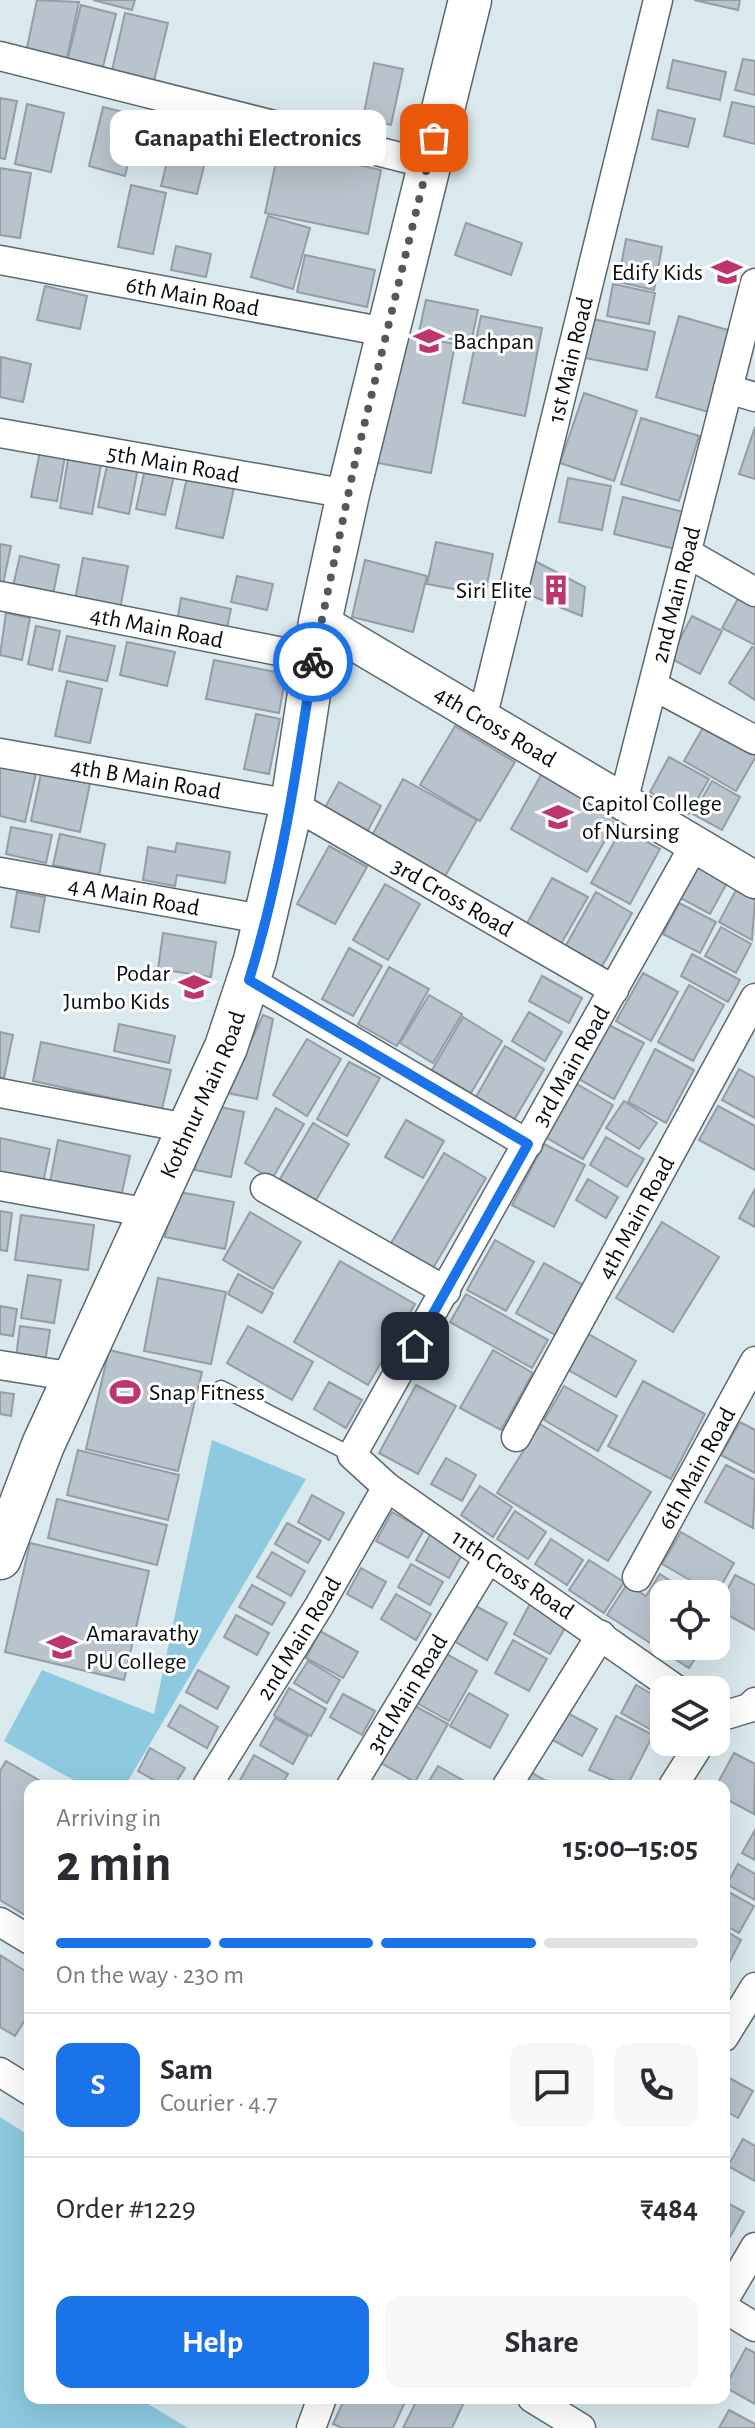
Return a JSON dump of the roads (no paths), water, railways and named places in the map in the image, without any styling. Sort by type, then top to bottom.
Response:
[{"type":"main road","name":"Kothnur Main Road","points":[[0,1558],[43,1445],[226,1047],[267,920],[292,804],[317,640],[348,494],[428,164],[461,2]]},
{"type":"street","name":"1st Main Road","points":[[482,719],[658,0]]},
{"type":"street","points":[[0,56],[428,164]]},
{"type":"street","name":"6th Main Road","points":[[0,260],[386,332]]},
{"type":"street","name":"2nd Main Road","points":[[623,802],[689,554],[755,283]]},
{"type":"street","points":[[728,389],[755,397]]},
{"type":"street","name":"5th Main Road","points":[[0,433],[348,494]]},
{"type":"street","points":[[689,554],[755,592]]},
{"type":"street","name":"4th Main Road","points":[[0,596],[317,640]]},
{"type":"street","name":"4th Cross Road","points":[[317,640],[482,719],[755,880]]},
{"type":"street","points":[[654,686],[755,740]]},
{"type":"street","name":"4th B Main Road","points":[[0,753],[292,804]]},
{"type":"street","name":"3rd Cross Road","points":[[292,804],[614,990]]},
{"type":"street","name":"3rd Main Road","points":[[352,1455],[695,844]]},
{"type":"street","name":"4 A Main Road","points":[[0,872],[267,920]]},
{"type":"street","points":[[249,980],[528,1144]]},
{"type":"street","name":"4th Main Road","points":[[516,1437],[755,998]]},
{"type":"street","points":[[0,1093],[187,1128]]},
{"type":"street","points":[[0,1186],[150,1213]]},
{"type":"street","points":[[265,1188],[446,1291]]},
{"type":"street","name":"6th Main Road","points":[[637,1577],[755,1361]]},
{"type":"street","points":[[0,1365],[75,1377]]},
{"type":"street","name":"11th Cross Road","points":[[352,1455],[387,1487],[658,1676]]},
{"type":"street","name":"2nd Main Road","points":[[211,1780],[319,1606],[387,1487]]},
{"type":"street","name":"3rd Main Road","points":[[355,1780],[488,1559]]},
{"type":"street","points":[[511,1780],[601,1635]]},
{"type":"street","points":[[730,1714],[749,1708],[755,1702]]},
{"type":"street","points":[[677,1780],[692,1756]]},
{"type":"street","points":[[0,1922],[24,1936]]},
{"type":"street","points":[[730,2027],[755,1987]]},
{"type":"street","points":[[0,2072],[24,2087]]},
{"type":"street","points":[[730,2290],[755,2247]]},
{"type":"street","points":[[730,2312],[755,2327]]},
{"type":"street","points":[[311,2428],[320,2404]]},
{"type":"street","points":[[542,2404],[581,2428]]},
{"type":"lane","points":[[221,1388],[352,1455]]},
{"type":"place","name":"Ganapathi Electronics","points":[[434,138]]},
{"type":"place","name":"Edify Kids","points":[[727,272]]},
{"type":"place","name":"Bachpan","points":[[429,341]]},
{"type":"place","name":"Siri Elite","points":[[556,590]]},
{"type":"place","name":"Capitol College of Nursing","points":[[558,817]]},
{"type":"place","name":"Podar Jumbo Kids","points":[[194,987]]},
{"type":"place","name":"Snap Fitness","points":[[125,1392]]},
{"type":"place","name":"Amaravathy PU College","points":[[62,1647]]}]
